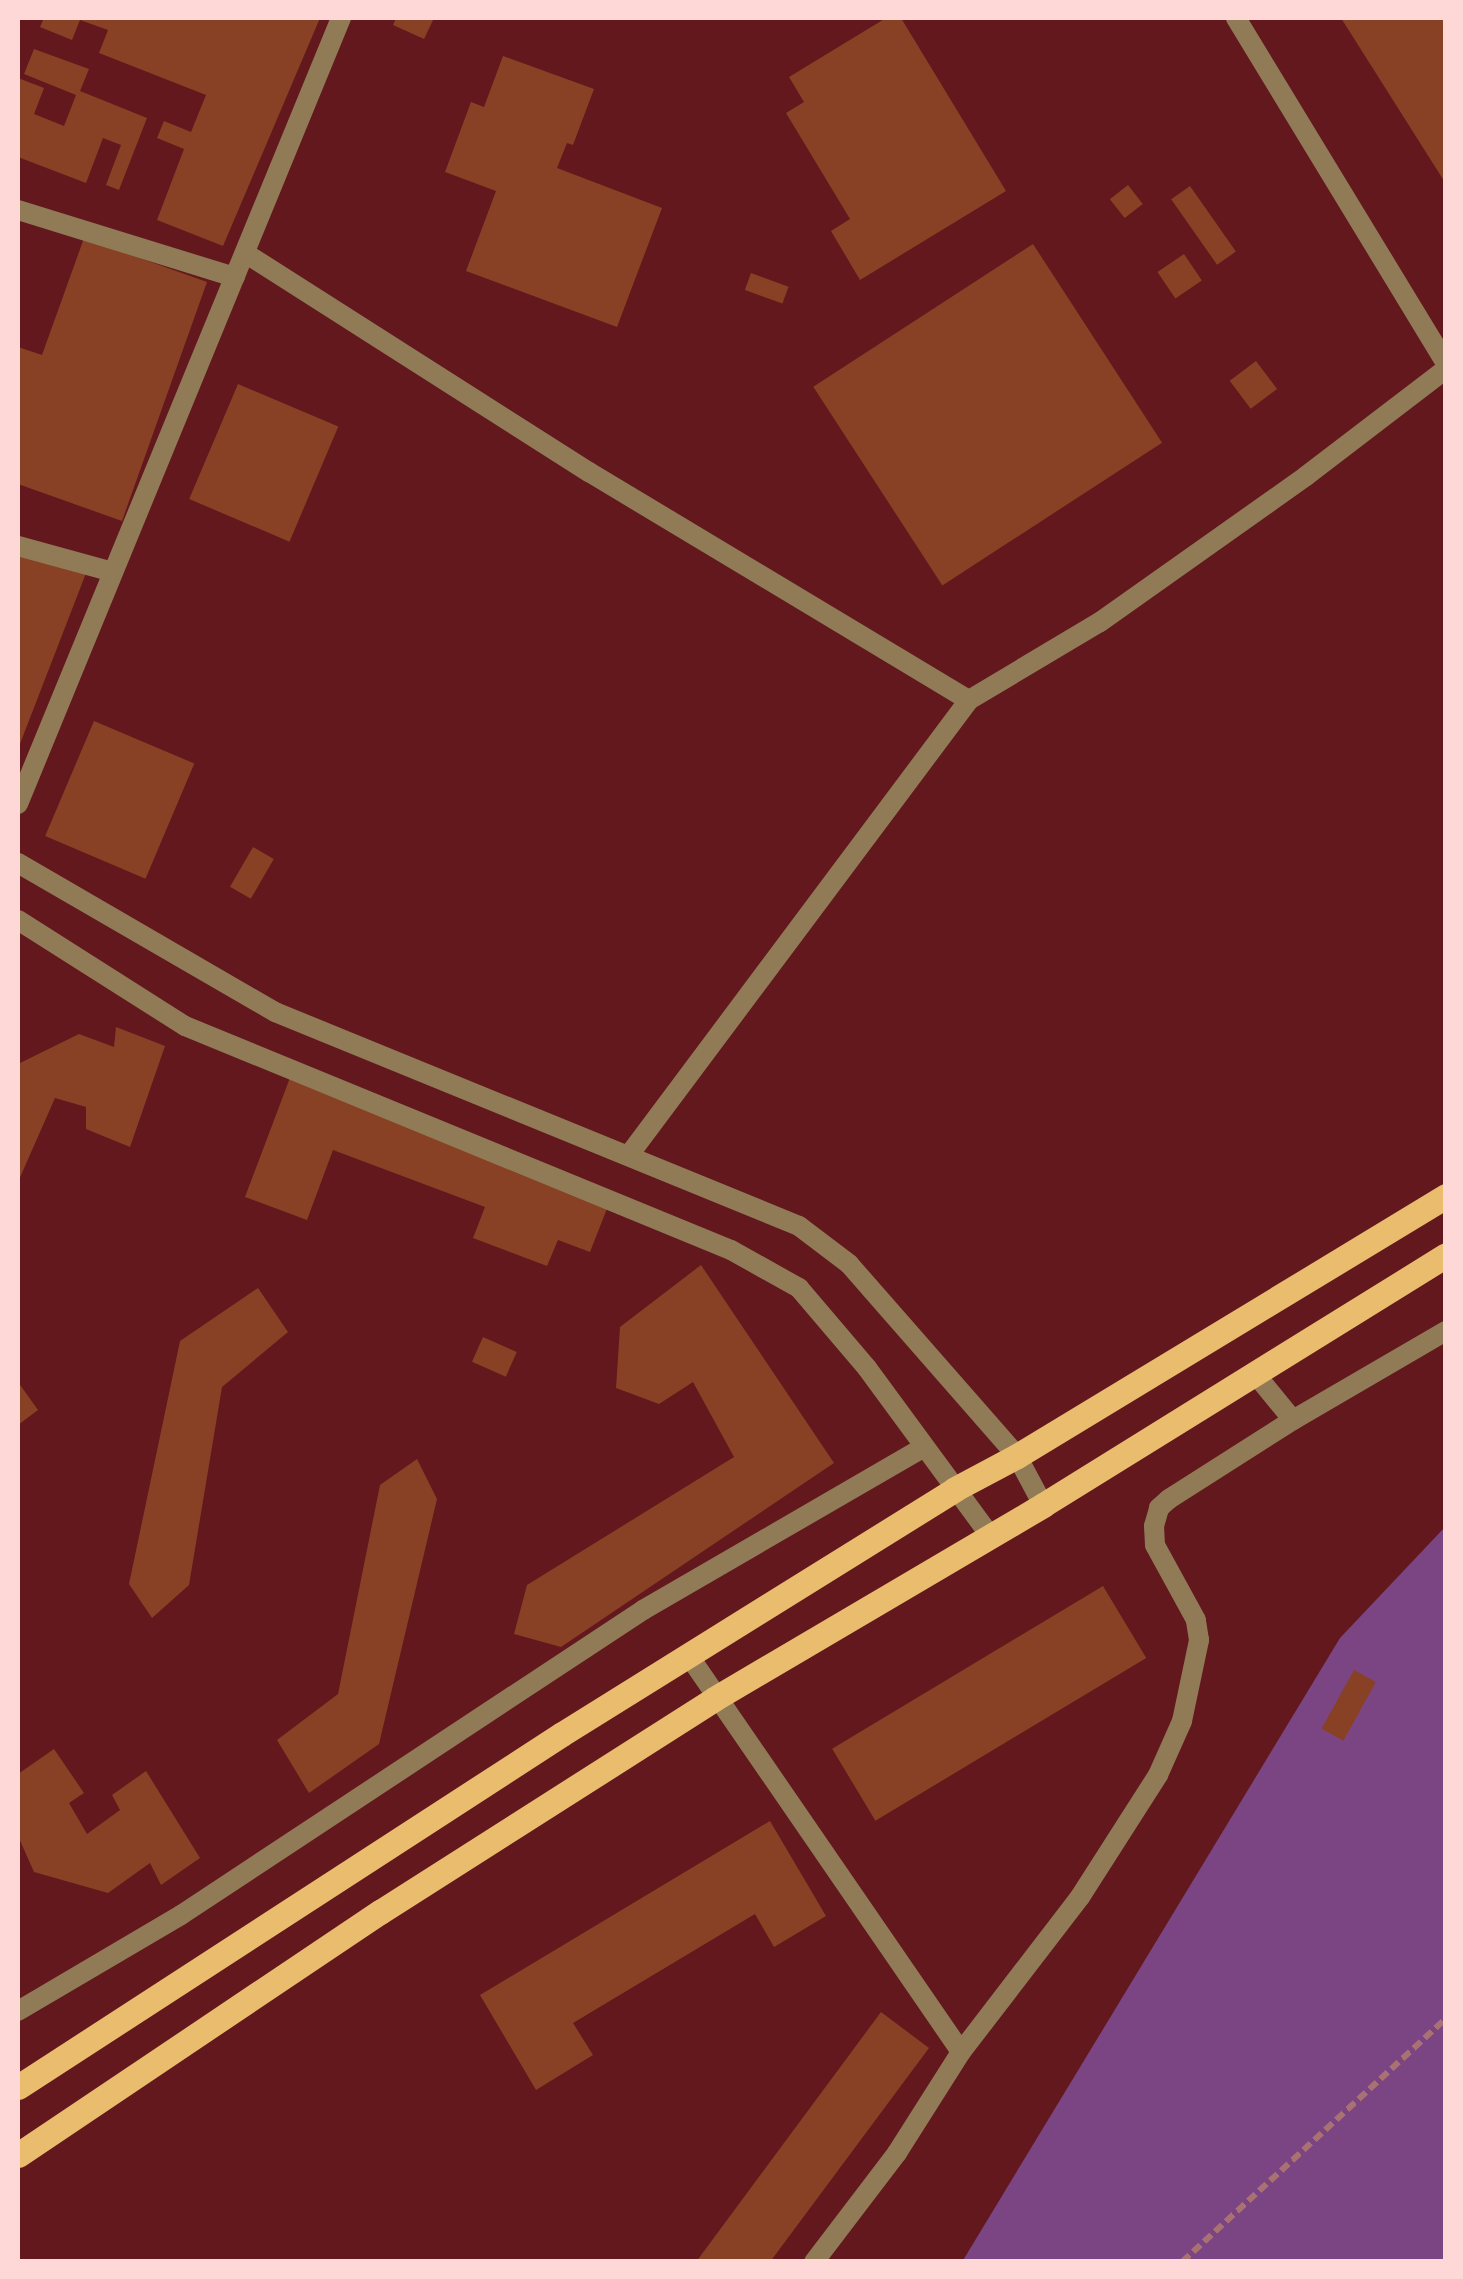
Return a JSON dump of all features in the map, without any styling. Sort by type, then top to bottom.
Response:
[{"type":"main road","points":[[18,2087],[562,1734],[955,1488],[1017,1456],[1446,1196]]},
{"type":"main road","points":[[18,2155],[380,1912],[714,1699],[989,1534],[1043,1506],[1446,1255]]},
{"type":"street","points":[[18,804],[341,18]]},
{"type":"street","points":[[629,1155],[969,700],[1100,622],[1306,476],[1446,366],[1236,18]]},
{"type":"street","points":[[18,210],[235,277]]},
{"type":"street","points":[[245,253],[589,472],[969,700]]},
{"type":"street","points":[[18,546],[113,572]]},
{"type":"street","points":[[18,863],[275,1012],[799,1226],[850,1264],[1017,1456],[1043,1506]]},
{"type":"street","points":[[18,920],[186,1026],[648,1215],[770,1270],[799,1288],[868,1368],[989,1534]]},
{"type":"street","points":[[814,2262],[897,2153],[962,2052],[1080,1897],[1158,1776],[1182,1721],[1199,1640],[1196,1620],[1155,1544],[1159,1508],[1293,1420],[1446,1332]]},
{"type":"street","points":[[1256,1375],[1293,1420]]},
{"type":"street","points":[[18,2011],[182,1915],[643,1610],[924,1447]]},
{"type":"street","points":[[689,1656],[714,1699],[962,2052]]},
{"type":"path","points":[[1182,2262],[1446,2018]]},
{"type":"shaded area","points":[[1445,1527],[1445,2261],[962,2262],[1340,1638]]},
{"type":"building","points":[[44,18],[320,18],[223,246],[157,220],[184,149],[157,138],[164,121],[191,132],[206,95],[99,53],[108,30],[80,20],[72,40],[40,27]]},
{"type":"building","points":[[396,18],[434,18],[424,39],[393,25]]},
{"type":"building","points":[[886,18],[901,18],[1006,191],[860,280],[831,231],[850,219],[786,113],[804,102],[789,77]]},
{"type":"building","points":[[1341,18],[1446,18],[1446,184]]},
{"type":"building","points":[[34,49],[89,69],[80,91],[147,118],[119,190],[106,185],[121,145],[103,138],[86,183],[18,157],[18,78],[44,88],[34,114],[64,126],[76,95],[24,74]]},
{"type":"building","points":[[503,56],[594,89],[573,145],[567,143],[557,168],[662,208],[617,327],[466,271],[496,191],[445,172],[471,102],[484,107]]},
{"type":"building","points":[[1128,185],[1143,204],[1125,218],[1110,199]]},
{"type":"building","points":[[1190,186],[1236,252],[1217,265],[1171,199]]},
{"type":"building","points":[[84,238],[207,282],[122,521],[18,484],[18,347],[42,355]]},
{"type":"building","points":[[1033,244],[1162,443],[942,585],[813,387]]},
{"type":"building","points":[[1184,254],[1202,281],[1175,298],[1157,272]]},
{"type":"building","points":[[751,273],[789,287],[782,304],[745,290]]},
{"type":"building","points":[[1256,361],[1277,389],[1251,409],[1230,381]]},
{"type":"building","points":[[238,384],[338,427],[289,542],[189,499]]},
{"type":"building","points":[[18,545],[88,568],[18,749]]},
{"type":"building","points":[[94,721],[194,764],[145,879],[45,836]]},
{"type":"building","points":[[253,847],[274,859],[251,899],[230,887]]},
{"type":"building","points":[[116,1027],[165,1046],[130,1147],[86,1129],[86,1107],[55,1098],[18,1182],[18,1064],[79,1034],[114,1047]]},
{"type":"building","points":[[291,1075],[612,1196],[590,1252],[558,1240],[547,1266],[473,1238],[485,1207],[333,1150],[307,1220],[245,1197]]},
{"type":"building","points":[[701,1265],[834,1463],[561,1647],[514,1634],[527,1585],[734,1457],[693,1382],[659,1404],[616,1388],[620,1327]]},
{"type":"building","points":[[258,1288],[288,1332],[222,1387],[189,1585],[152,1618],[129,1584],[180,1341]]},
{"type":"building","points":[[483,1337],[517,1352],[506,1377],[472,1362]]},
{"type":"building","points":[[18,1382],[38,1410],[18,1425]]},
{"type":"building","points":[[417,1459],[437,1499],[379,1744],[309,1793],[277,1740],[338,1694],[380,1485]]},
{"type":"building","points":[[1103,1586],[1146,1658],[875,1821],[832,1749]]},
{"type":"building","points":[[1354,1670],[1376,1682],[1343,1741],[1322,1729]]},
{"type":"building","points":[[54,1749],[84,1793],[69,1803],[87,1834],[120,1810],[112,1795],[146,1771],[200,1858],[161,1885],[150,1863],[108,1893],[34,1872],[18,1836],[18,1774]]},
{"type":"building","points":[[770,1821],[826,1916],[774,1947],[755,1914],[573,2023],[593,2055],[536,2090],[480,1995]]},
{"type":"building","points":[[881,2012],[929,2048],[770,2262],[696,2262]]}]
